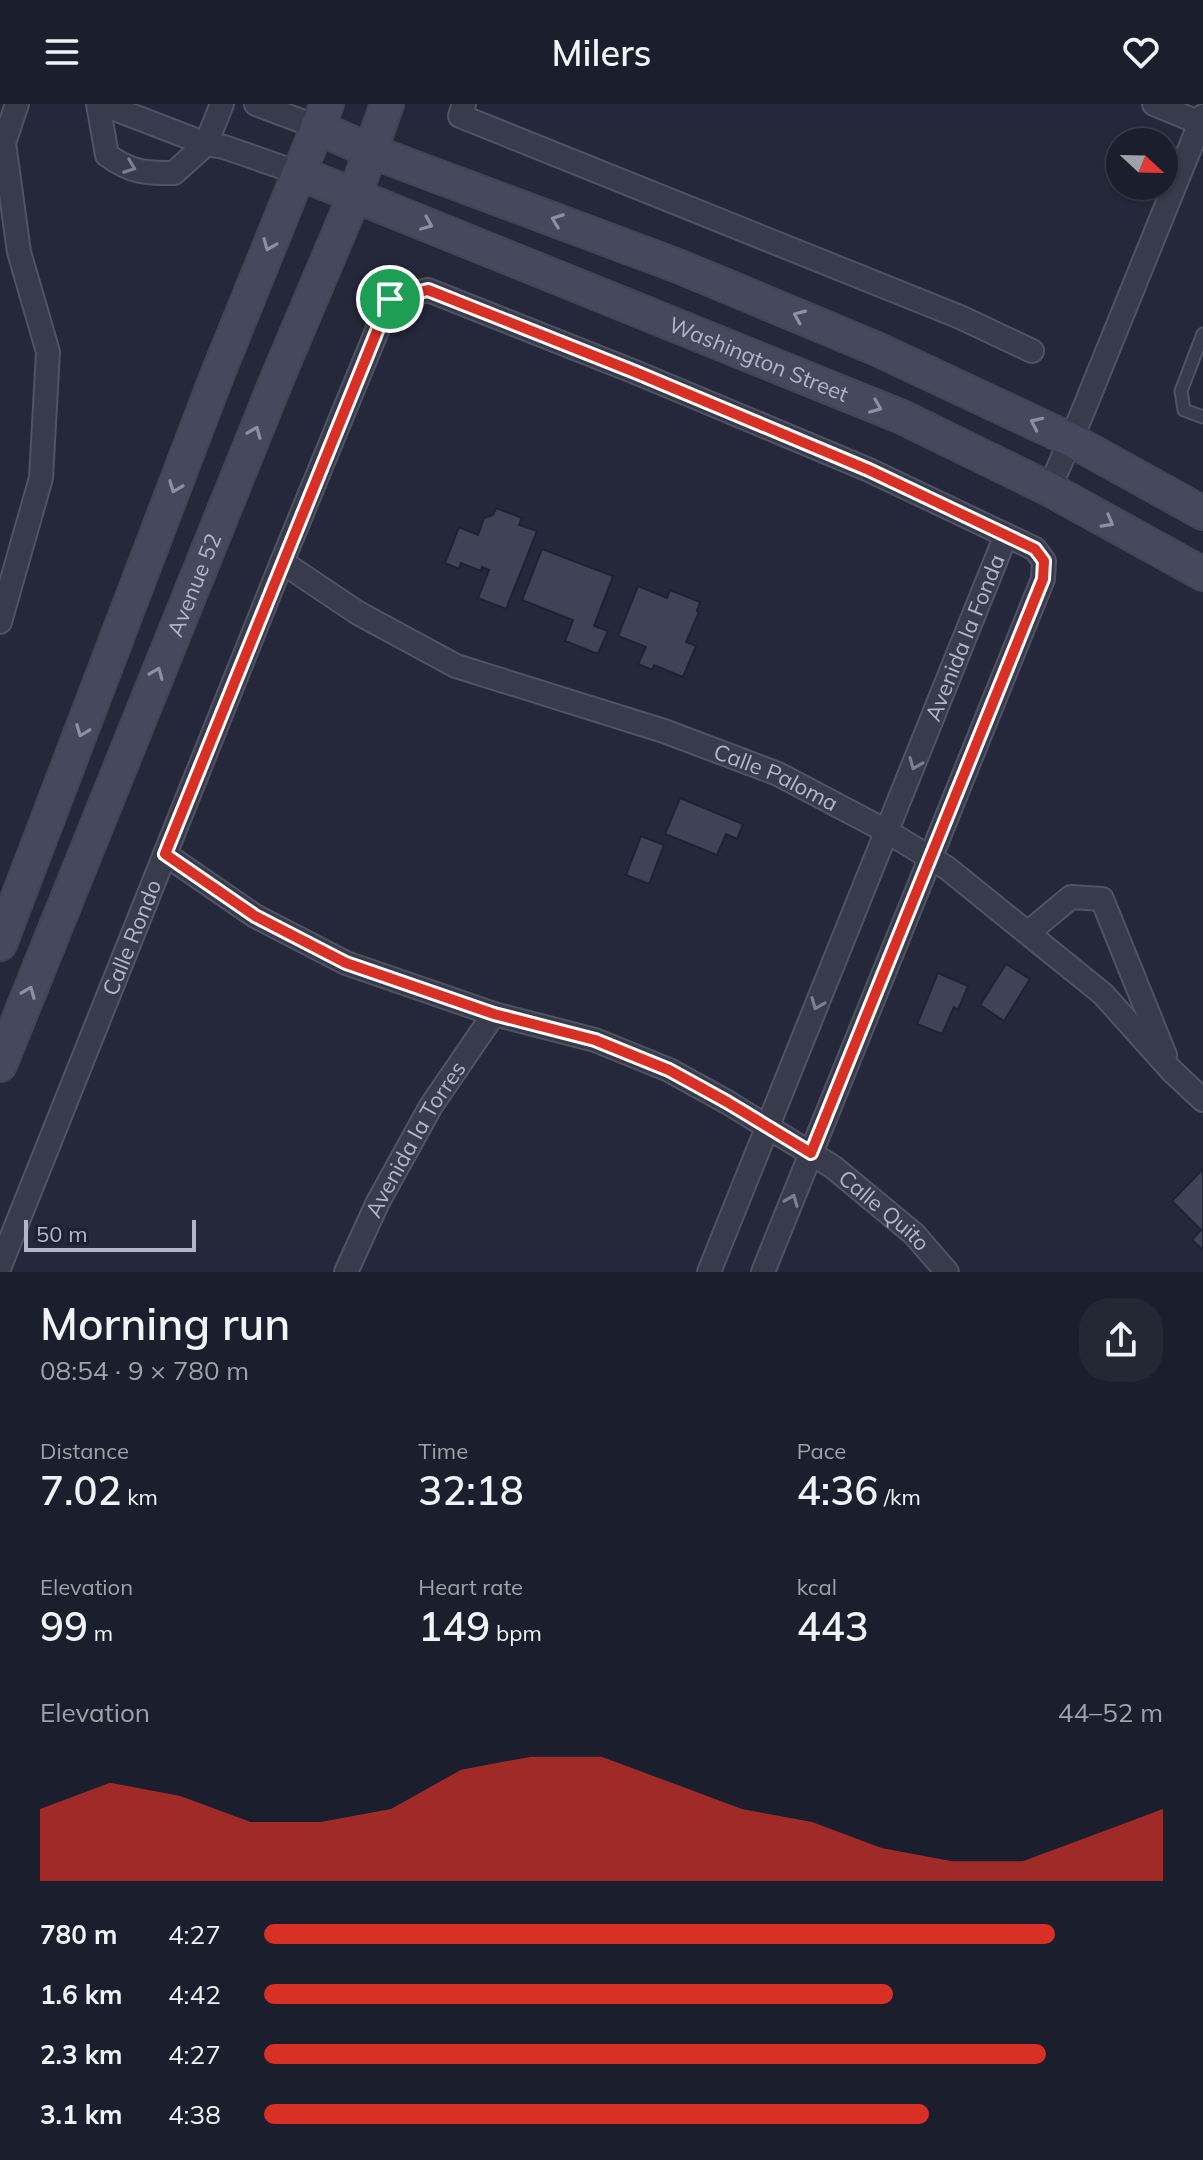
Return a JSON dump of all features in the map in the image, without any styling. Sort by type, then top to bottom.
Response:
[{"type":"main road","name":"Avenue 52","points":[[0,1065],[277,379],[355,195],[387,104]]},
{"type":"main road","points":[[0,944],[216,378],[322,116],[370,151],[692,272],[877,349],[1071,440],[1203,513]]},
{"type":"main road","name":"Washington Street","points":[[299,173],[902,417],[1049,489],[1203,574]]},
{"type":"street","points":[[0,622],[41,478],[48,352],[19,252],[4,143],[17,104]]},
{"type":"street","points":[[222,104],[206,144],[174,173],[147,173],[124,167],[107,155],[100,104],[206,144],[224,147],[299,173]]},
{"type":"street","points":[[256,104],[322,116]]},
{"type":"street","points":[[464,104],[460,116],[960,317],[1032,351]]},
{"type":"street","points":[[1049,489],[1202,120],[1154,104]]},
{"type":"street","name":"Calle Rondo","points":[[0,1266],[390,299],[428,290],[869,470],[1006,535]]},
{"type":"street","name":"Avenida la Fonda","points":[[709,1272],[1006,535],[1035,549],[1044,561],[1043,579],[763,1272]]},
{"type":"street","name":"Calle Paloma","points":[[282,562],[358,613],[456,666],[664,731],[778,774],[888,832],[947,868],[1103,994],[1172,1071],[1203,1100]]},
{"type":"street","name":"Calle Quito","points":[[165,854],[255,916],[346,963],[494,1014],[595,1040],[669,1070],[833,1167],[914,1234],[947,1272]]},
{"type":"street","points":[[1029,932],[1071,897],[1102,899],[1172,1071]]},
{"type":"street","name":"Avenida la Torres","points":[[346,1272],[378,1202],[431,1106],[494,1014]]},
{"type":"lane","points":[[1203,334],[1181,391],[1184,410],[1203,417]]},
{"type":"building","points":[[496,508],[522,518],[519,525],[537,531],[506,609],[478,598],[489,570],[482,567],[481,571],[461,563],[459,569],[445,563],[459,527],[478,535],[484,518],[493,515]]},
{"type":"building","points":[[542,549],[613,576],[594,626],[608,631],[598,654],[565,641],[573,620],[522,600]]},
{"type":"building","points":[[638,586],[667,598],[670,590],[700,602],[686,642],[696,646],[683,677],[654,665],[652,670],[638,664],[646,647],[618,636]]},
{"type":"building","points":[[680,798],[743,824],[737,839],[726,834],[717,855],[665,834]]},
{"type":"building","points":[[641,836],[664,845],[649,884],[626,875]]},
{"type":"building","points":[[1006,964],[1030,979],[1004,1021],[980,1005]]},
{"type":"building","points":[[938,973],[968,986],[958,1010],[954,1007],[942,1034],[917,1024]]},
{"type":"building","points":[[1203,1169],[1203,1250],[1192,1240],[1201,1230],[1172,1201]]},
{"type":"route","points":[[428,290],[635,372],[869,470],[1035,549],[1044,561],[1043,579],[811,1153],[669,1070],[595,1040],[494,1014],[346,963],[255,916],[165,854],[390,299],[428,290]]}]
